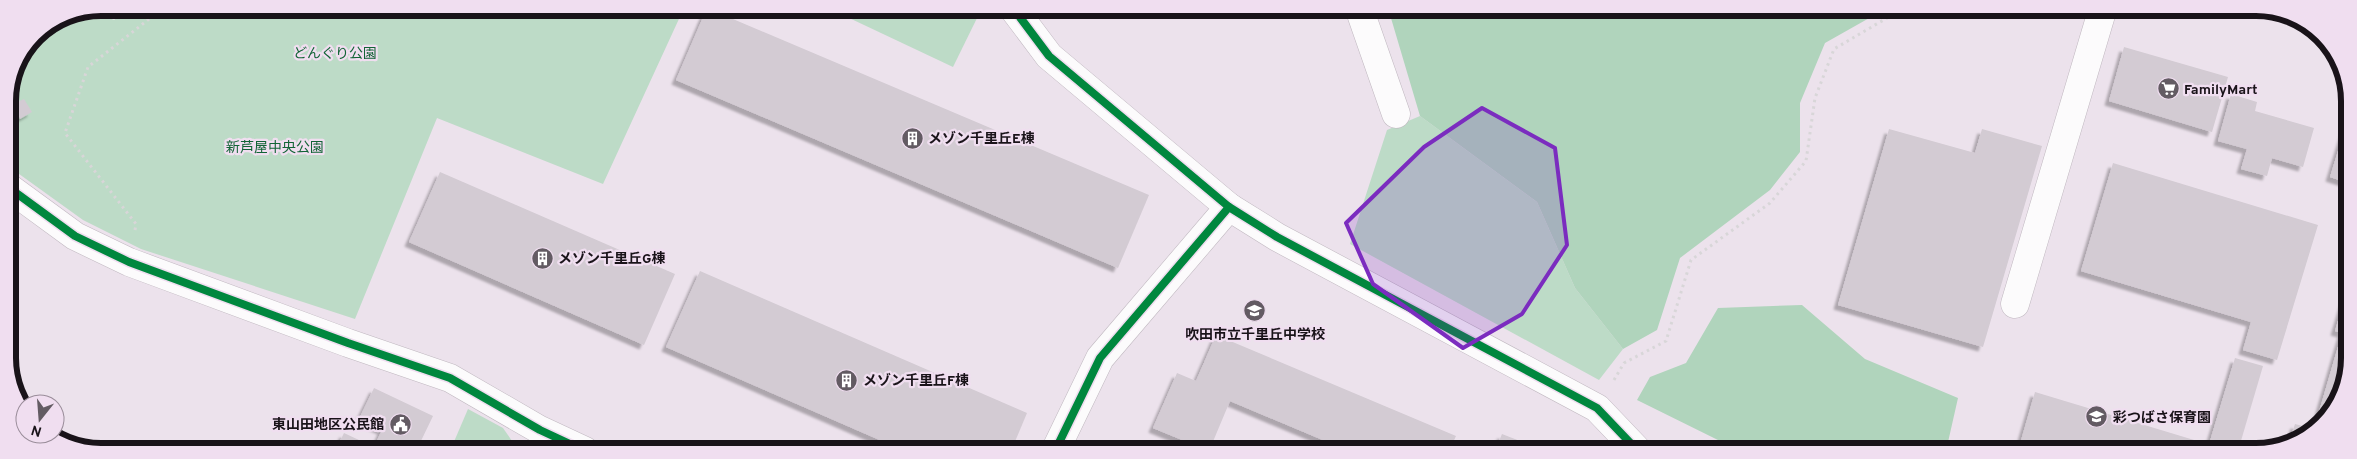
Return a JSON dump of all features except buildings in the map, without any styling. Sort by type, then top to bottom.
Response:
[{"type":"street","points":[[1019,16],[1049,56],[1229,207],[1277,237],[1597,408],[1630,443]]},
{"type":"street","points":[[1362,16],[1396,114]]},
{"type":"street","points":[[2015,304],[2101,16]]},
{"type":"street","points":[[16,192],[75,236],[129,262],[348,343],[450,378],[541,441]]},
{"type":"street","points":[[1059,443],[1100,358],[1229,207]]},
{"type":"path","points":[[129,262],[136,224],[65,134],[88,67],[152,16]]},
{"type":"path","points":[[1612,384],[1624,363],[1666,341],[1691,260],[1770,203],[1806,161],[1815,98],[1834,49],[1890,16]]},
{"type":"highlighted area","points":[[1482,108],[1555,148],[1567,245],[1522,314],[1463,348],[1373,284],[1346,223],[1424,147]]},
{"type":"green space","name":"新芦屋中央公園","points":[[102,16],[114,20],[119,16],[680,16],[603,184],[437,118],[355,319],[141,249],[83,220],[16,172],[16,102],[18,85],[23,69],[31,54],[41,41],[69,23],[85,18]]},
{"type":"green space","points":[[845,16],[978,16],[953,67]]},
{"type":"green space","points":[[1390,16],[1873,16],[1825,43],[1800,103],[1800,152],[1770,190],[1680,258],[1657,330],[1623,349],[1575,288],[1537,202],[1420,116]]},
{"type":"green space","points":[[1420,116],[1537,202],[1575,288],[1623,349],[1599,380],[1350,244],[1387,130]]},
{"type":"green space","points":[[1802,305],[1865,359],[1958,398],[1948,443],[1723,443],[1637,400],[1650,377],[1686,363],[1718,308]]},
{"type":"green space","points":[[468,409],[503,428],[513,443],[453,443]]},
{"type":"cycle path","points":[[1019,16],[1049,56],[1229,207],[1277,237],[1597,408],[1630,443]]},
{"type":"cycle path","points":[[16,193],[75,236],[129,262],[348,343],[450,378],[540,430],[568,443]]},
{"type":"cycle path","points":[[1059,443],[1100,358],[1229,207]]},
{"type":"place","name":"FamilyMart","points":[[2168,89]]},
{"type":"place","name":"メゾン千里丘E棟","points":[[912,138]]},
{"type":"place","name":"メゾン千里丘G棟","points":[[542,258]]},
{"type":"place","name":"吹田市立千里丘中学校","points":[[1255,311]]},
{"type":"place","name":"メゾン千里丘F棟","points":[[847,380]]},
{"type":"place","name":"彩つばさ保育園","points":[[2097,417]]},
{"type":"place","name":"東山田地区公民館","points":[[400,424]]},
{"type":"park label","name":"どんぐり公園","points":[[335,53]]}]
